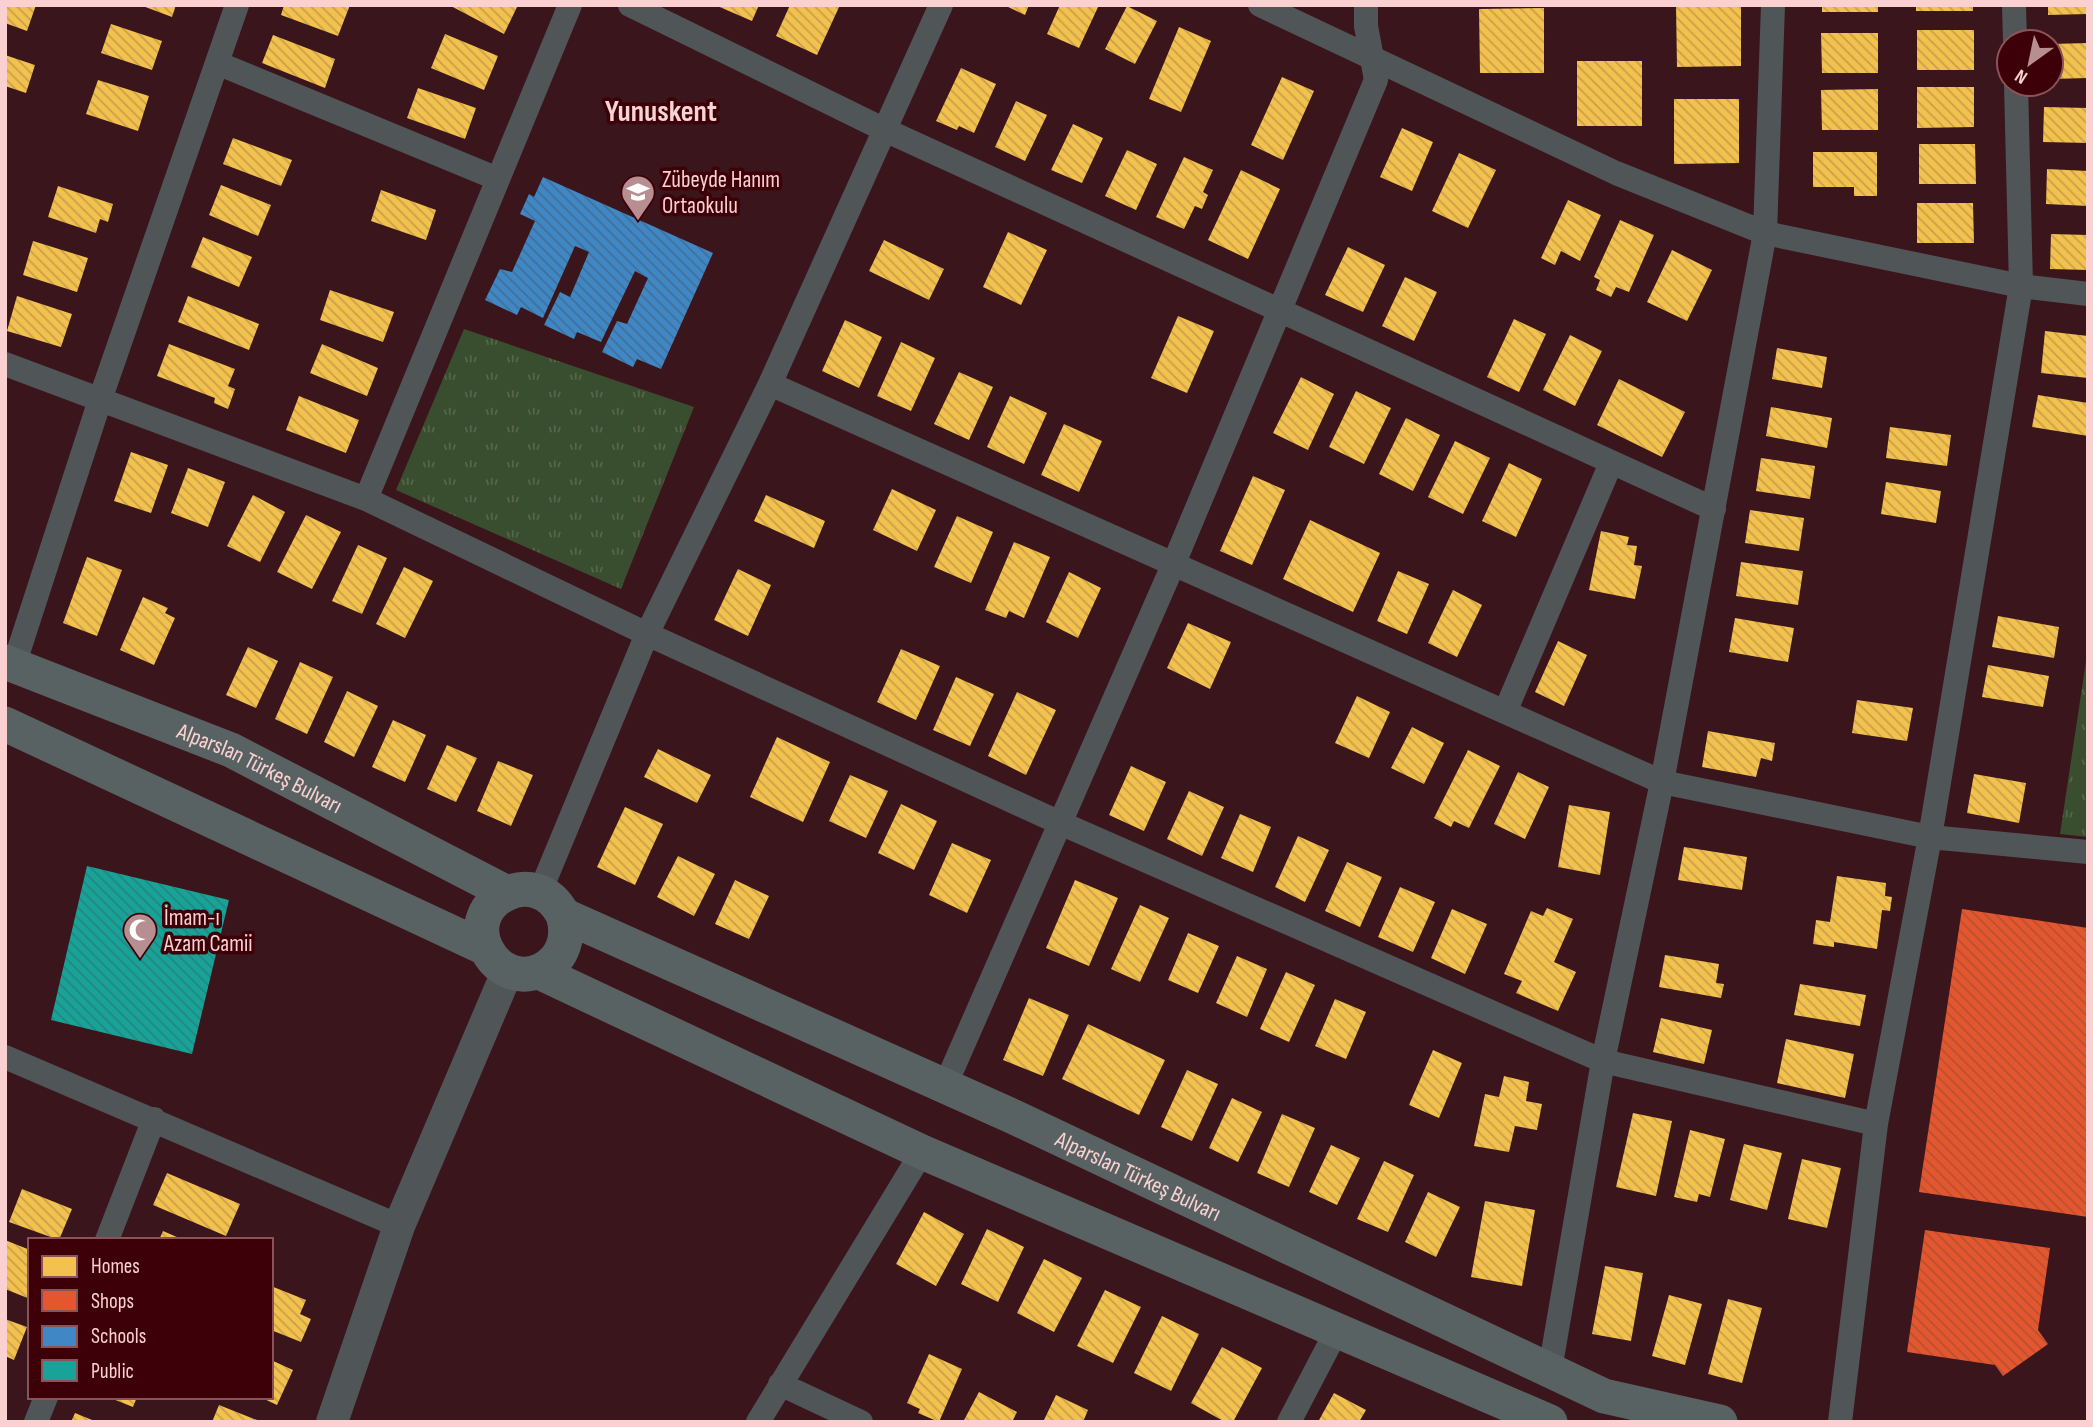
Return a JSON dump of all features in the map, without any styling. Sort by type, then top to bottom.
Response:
[{"type":"main road","name":"Alparslan Türkeş Bulvarı","points":[[9,664],[231,750],[537,900],[945,1086],[1604,1396],[1720,1422]]},
{"type":"main road","points":[[5,725],[511,963],[922,1152],[1550,1422]]},
{"type":"main road","points":[[495,900],[537,900],[567,928],[566,942],[560,955],[511,963],[482,936],[486,911],[495,900]]},
{"type":"street","points":[[9,664],[237,5]]},
{"type":"street","points":[[366,499],[570,5]]},
{"type":"street","points":[[631,5],[885,130],[1714,509]]},
{"type":"street","points":[[537,900],[647,634],[771,384],[941,5]]},
{"type":"street","points":[[1260,5],[1616,173],[1765,233],[2021,286],[2088,294]]},
{"type":"street","points":[[945,1086],[1058,822],[1174,563],[1376,80],[1369,55],[1366,5]]},
{"type":"street","points":[[1550,1370],[1603,1061],[1662,782],[1765,233],[1773,5]]},
{"type":"street","points":[[2014,5],[2015,28]]},
{"type":"street","points":[[217,63],[498,179]]},
{"type":"street","points":[[1840,1422],[1876,1124],[1930,837],[2021,286],[2016,98]]},
{"type":"street","points":[[5,364],[101,397],[366,499],[647,634],[1058,822],[1603,1061],[1876,1124]]},
{"type":"street","points":[[771,384],[1662,782],[1930,837],[2088,852]]},
{"type":"street","points":[[1504,712],[1611,463]]},
{"type":"street","points":[[332,1422],[399,1226],[511,963]]},
{"type":"street","points":[[5,1057],[399,1226]]},
{"type":"street","points":[[108,1238],[154,1119]]},
{"type":"street","points":[[758,1422],[922,1152]]},
{"type":"street","points":[[1289,1422],[1337,1330]]},
{"type":"street","points":[[780,1384],[861,1422]]},
{"type":"street","points":[[36,1422],[45,1399]]},
{"type":"green space","points":[[464,329],[694,407],[621,589],[396,490]]},
{"type":"green space","points":[[2088,648],[2088,837],[2060,834]]},
{"type":"building: Homes","points":[[5,5],[36,5],[27,31],[5,23]]},
{"type":"building: Homes","points":[[140,5],[176,5],[172,17]]},
{"type":"building: Homes","points":[[284,5],[350,5],[338,36],[281,15]]},
{"type":"building: Homes","points":[[449,5],[518,5],[504,34]]},
{"type":"building: Homes","points":[[715,5],[759,5],[752,21]]},
{"type":"building: Homes","points":[[790,5],[840,5],[817,55],[776,36]]},
{"type":"building: Homes","points":[[1004,5],[1029,5],[1025,15]]},
{"type":"building: Homes","points":[[1060,5],[1099,5],[1079,48],[1047,34]]},
{"type":"building: Homes","points":[[1676,5],[1741,5],[1741,66],[1677,67]]},
{"type":"building: Homes","points":[[1822,5],[1878,5],[1878,12],[1822,12]]},
{"type":"building: Homes","points":[[1916,5],[1973,5],[1973,11],[1916,11]]},
{"type":"building: Homes","points":[[2048,5],[2088,5],[2088,14],[2048,15]]},
{"type":"building: Homes","points":[[1127,6],[1157,21],[1135,64],[1105,49]]},
{"type":"building: Homes","points":[[1544,8],[1544,73],[1480,73],[1479,9]]},
{"type":"building: Homes","points":[[111,24],[162,41],[152,70],[101,53]]},
{"type":"building: Homes","points":[[1179,27],[1211,41],[1181,112],[1149,99]]},
{"type":"building: Homes","points":[[1917,30],[1974,30],[1974,70],[1917,70]]},
{"type":"building: Homes","points":[[1821,33],[1878,33],[1878,73],[1822,73]]},
{"type":"building: Homes","points":[[445,34],[498,56],[484,90],[431,68]]},
{"type":"building: Homes","points":[[273,35],[335,59],[325,88],[262,63]]},
{"type":"building: Homes","points":[[2088,43],[2088,78],[2065,79],[2065,44]]},
{"type":"building: Homes","points":[[5,55],[35,65],[26,93],[5,86]]},
{"type":"building: Homes","points":[[1577,61],[1642,61],[1642,126],[1577,126]]},
{"type":"building: Homes","points":[[961,68],[996,84],[974,133],[959,126],[957,130],[936,121]]},
{"type":"building: Homes","points":[[1282,77],[1314,91],[1283,160],[1251,145]]},
{"type":"building: Homes","points":[[98,80],[149,96],[138,131],[86,114]]},
{"type":"building: Homes","points":[[1917,87],[1974,87],[1974,127],[1917,128]]},
{"type":"building: Homes","points":[[418,88],[476,108],[465,139],[407,118]]},
{"type":"building: Homes","points":[[1878,89],[1878,130],[1822,130],[1821,90]]},
{"type":"building: Homes","points":[[1674,99],[1739,99],[1739,163],[1674,164]]},
{"type":"building: Homes","points":[[1016,101],[1047,115],[1025,161],[995,147]]},
{"type":"building: Homes","points":[[2044,107],[2088,108],[2088,143],[2043,142]]},
{"type":"building: Homes","points":[[1073,124],[1103,138],[1082,183],[1051,170]]},
{"type":"building: Homes","points":[[1402,128],[1433,142],[1412,191],[1380,177]]},
{"type":"building: Homes","points":[[233,138],[292,160],[281,186],[223,164]]},
{"type":"building: Homes","points":[[1919,144],[1975,144],[1976,184],[1919,184]]},
{"type":"building: Homes","points":[[1127,150],[1157,164],[1136,210],[1105,196]]},
{"type":"building: Homes","points":[[1813,152],[1877,152],[1877,196],[1854,196],[1854,187],[1813,187]]},
{"type":"building: Homes","points":[[1459,153],[1496,170],[1468,228],[1432,211]]},
{"type":"building: Homes","points":[[1184,157],[1213,170],[1203,192],[1208,195],[1202,209],[1195,206],[1184,229],[1156,217]]},
{"type":"building: Homes","points":[[2047,169],[2088,171],[2088,206],[2046,204]]},
{"type":"building: Homes","points":[[1241,170],[1280,189],[1248,259],[1208,240]]},
{"type":"building: Homes","points":[[221,185],[271,205],[258,236],[209,215]]},
{"type":"building: Homes","points":[[58,186],[113,204],[108,222],[100,219],[96,233],[48,217]]},
{"type":"building: Homes","points":[[381,190],[436,210],[426,240],[371,221]]},
{"type":"building: Homes","points":[[1568,200],[1601,215],[1580,261],[1561,251],[1555,265],[1541,258]]},
{"type":"building: Homes","points":[[1917,203],[1973,203],[1974,243],[1917,243]]},
{"type":"building: Homes","points":[[1620,220],[1654,235],[1629,292],[1616,287],[1611,297],[1596,290],[1600,280],[1594,277]]},
{"type":"building: Homes","points":[[1008,232],[1047,250],[1021,305],[983,287]]},
{"type":"building: Homes","points":[[2051,234],[2088,235],[2088,270],[2050,269]]},
{"type":"building: Homes","points":[[203,237],[252,257],[239,287],[191,267]]},
{"type":"building: Homes","points":[[884,240],[944,269],[929,300],[869,271]]},
{"type":"building: Homes","points":[[33,241],[88,258],[77,292],[23,275]]},
{"type":"building: Homes","points":[[1348,247],[1385,265],[1363,312],[1325,295]]},
{"type":"building: Homes","points":[[1672,250],[1712,270],[1687,321],[1647,302]]},
{"type":"building: Homes","points":[[1405,277],[1437,292],[1414,341],[1382,326]]},
{"type":"building: Homes","points":[[330,290],[394,312],[383,342],[320,320]]},
{"type":"building: Homes","points":[[17,296],[72,314],[61,347],[7,331]]},
{"type":"building: Homes","points":[[188,296],[259,324],[249,350],[178,322]]},
{"type":"building: Homes","points":[[1178,316],[1214,331],[1187,393],[1151,378]]},
{"type":"building: Homes","points":[[1514,319],[1546,334],[1519,392],[1487,377]]},
{"type":"building: Homes","points":[[845,320],[882,337],[859,388],[822,371]]},
{"type":"building: Homes","points":[[2045,331],[2088,336],[2088,378],[2041,373]]},
{"type":"building: Homes","points":[[1570,335],[1602,351],[1575,406],[1543,390]]},
{"type":"building: Homes","points":[[901,342],[935,358],[911,411],[877,396]]},
{"type":"building: Homes","points":[[169,344],[235,369],[228,386],[235,389],[228,409],[214,403],[215,398],[157,376]]},
{"type":"building: Homes","points":[[322,344],[378,368],[367,396],[310,373]]},
{"type":"building: Homes","points":[[1777,348],[1827,357],[1822,388],[1772,379]]},
{"type":"building: Homes","points":[[959,372],[993,387],[969,440],[934,424]]},
{"type":"building: Homes","points":[[1301,377],[1334,394],[1308,450],[1273,433]]},
{"type":"building: Homes","points":[[1619,379],[1685,412],[1662,457],[1597,425]]},
{"type":"building: Homes","points":[[1356,391],[1391,408],[1364,464],[1329,447]]},
{"type":"building: Homes","points":[[2038,395],[2088,403],[2088,436],[2032,427]]},
{"type":"building: Homes","points":[[299,396],[359,420],[346,453],[286,430]]},
{"type":"building: Homes","points":[[1010,396],[1047,413],[1024,464],[987,447]]},
{"type":"building: Homes","points":[[1771,407],[1832,418],[1827,448],[1766,436]]},
{"type":"building: Homes","points":[[1406,418],[1440,435],[1413,491],[1379,474]]},
{"type":"building: Homes","points":[[1064,424],[1102,441],[1079,492],[1041,475]]},
{"type":"building: Homes","points":[[1890,427],[1951,435],[1947,466],[1886,458]]},
{"type":"building: Homes","points":[[1455,441],[1490,458],[1463,514],[1428,497]]},
{"type":"building: Homes","points":[[131,452],[168,465],[151,513],[114,501]]},
{"type":"building: Homes","points":[[1761,458],[1815,466],[1810,499],[1756,491]]},
{"type":"building: Homes","points":[[1509,463],[1542,479],[1516,537],[1482,521]]},
{"type":"building: Homes","points":[[188,468],[225,482],[208,527],[171,513]]},
{"type":"building: Homes","points":[[1253,476],[1285,490],[1252,565],[1220,551]]},
{"type":"building: Homes","points":[[1886,482],[1941,491],[1936,523],[1881,514]]},
{"type":"building: Homes","points":[[892,489],[936,510],[917,551],[873,530]]},
{"type":"building: Homes","points":[[253,495],[285,512],[260,562],[227,546]]},
{"type":"building: Homes","points":[[766,495],[825,521],[814,548],[754,521]]},
{"type":"building: Homes","points":[[1750,510],[1804,518],[1799,551],[1745,543]]},
{"type":"building: Homes","points":[[306,515],[341,532],[312,589],[277,572]]},
{"type":"building: Homes","points":[[957,516],[993,532],[971,583],[934,567]]},
{"type":"building: Homes","points":[[1310,520],[1380,553],[1353,612],[1283,579]]},
{"type":"building: Homes","points":[[1601,531],[1629,537],[1627,545],[1637,546],[1634,565],[1642,566],[1635,599],[1589,590]]},
{"type":"building: Homes","points":[[1014,542],[1050,557],[1024,618],[1009,611],[1006,618],[985,610]]},
{"type":"building: Homes","points":[[358,545],[387,558],[362,614],[332,601]]},
{"type":"building: Homes","points":[[87,557],[122,570],[97,636],[63,623]]},
{"type":"building: Homes","points":[[1741,562],[1803,571],[1798,605],[1736,596]]},
{"type":"building: Homes","points":[[404,567],[433,581],[405,638],[376,624]]},
{"type":"building: Homes","points":[[738,569],[771,585],[748,636],[714,620]]},
{"type":"building: Homes","points":[[1398,571],[1429,584],[1407,634],[1377,621]]},
{"type":"building: Homes","points":[[1069,572],[1101,588],[1078,638],[1046,622]]},
{"type":"building: Homes","points":[[1453,590],[1482,605],[1457,657],[1428,643]]},
{"type":"building: Homes","points":[[143,597],[168,608],[165,613],[175,618],[154,665],[120,650]]},
{"type":"building: Homes","points":[[1998,616],[2059,627],[2054,658],[1992,647]]},
{"type":"building: Homes","points":[[1735,618],[1794,628],[1788,662],[1729,652]]},
{"type":"building: Homes","points":[[1188,623],[1231,642],[1210,689],[1167,668]]},
{"type":"building: Homes","points":[[1558,641],[1587,655],[1564,706],[1535,692]]},
{"type":"building: Homes","points":[[248,647],[278,661],[256,708],[226,695]]},
{"type":"building: Homes","points":[[901,649],[940,666],[916,720],[877,702]]},
{"type":"building: Homes","points":[[300,662],[333,677],[307,734],[275,719]]},
{"type":"building: Homes","points":[[1988,665],[2049,676],[2043,707],[1982,697]]},
{"type":"building: Homes","points":[[956,677],[994,694],[970,746],[933,730]]},
{"type":"building: Homes","points":[[347,691],[378,706],[354,757],[324,742]]},
{"type":"building: Homes","points":[[1017,692],[1056,710],[1026,775],[988,756]]},
{"type":"building: Homes","points":[[1357,696],[1390,712],[1369,758],[1335,743]]},
{"type":"building: Homes","points":[[1857,700],[1913,708],[1907,741],[1852,733]]},
{"type":"building: Homes","points":[[393,720],[426,735],[405,782],[372,767]]},
{"type":"building: Homes","points":[[1412,727],[1444,743],[1424,784],[1391,768]]},
{"type":"building: Homes","points":[[1708,731],[1775,743],[1772,761],[1761,758],[1756,777],[1702,767]]},
{"type":"building: Homes","points":[[777,737],[830,762],[803,822],[750,797]]},
{"type":"building: Homes","points":[[447,745],[477,758],[456,802],[427,789]]},
{"type":"building: Homes","points":[[658,749],[711,775],[697,803],[644,777]]},
{"type":"building: Homes","points":[[1468,750],[1500,766],[1469,828],[1454,821],[1451,827],[1434,818]]},
{"type":"building: Homes","points":[[498,761],[533,775],[511,826],[477,811]]},
{"type":"building: Homes","points":[[1131,766],[1166,782],[1144,831],[1109,815]]},
{"type":"building: Homes","points":[[1518,772],[1549,787],[1525,839],[1494,824]]},
{"type":"building: Homes","points":[[1974,774],[2026,783],[2019,823],[1967,813]]},
{"type":"building: Homes","points":[[850,775],[888,791],[866,838],[829,821]]},
{"type":"building: Homes","points":[[1189,791],[1224,807],[1202,856],[1167,839]]},
{"type":"building: Homes","points":[[901,804],[937,821],[914,870],[878,853]]},
{"type":"building: Homes","points":[[1569,805],[1610,812],[1600,875],[1558,867]]},
{"type":"building: Homes","points":[[625,807],[663,824],[635,885],[597,867]]},
{"type":"building: Homes","points":[[1240,814],[1271,827],[1253,872],[1221,858]]},
{"type":"building: Homes","points":[[1298,836],[1329,850],[1305,902],[1275,887]]},
{"type":"building: Homes","points":[[952,843],[991,860],[967,913],[929,895]]},
{"type":"building: Homes","points":[[1684,847],[1747,857],[1742,890],[1678,880]]},
{"type":"building: Homes","points":[[678,856],[715,874],[694,916],[657,897]]},
{"type":"building: Homes","points":[[1347,862],[1382,877],[1360,927],[1325,911]]},
{"type":"building: Homes","points":[[1837,876],[1886,883],[1885,896],[1892,897],[1890,911],[1882,910],[1877,949],[1834,942],[1834,947],[1813,944],[1816,920],[1830,922]]},
{"type":"building: Homes","points":[[735,880],[769,896],[749,939],[715,924]]},
{"type":"building: Homes","points":[[1075,880],[1118,898],[1089,966],[1046,948]]},
{"type":"building: Homes","points":[[1400,887],[1435,902],[1413,952],[1378,937]]},
{"type":"building: Homes","points":[[1140,905],[1169,918],[1140,982],[1111,969]]},
{"type":"building: Homes","points":[[1547,908],[1573,919],[1554,962],[1576,972],[1558,1011],[1516,993],[1522,981],[1504,974],[1531,911],[1543,916]]},
{"type":"building: Homes","points":[[1452,909],[1487,924],[1465,974],[1431,958]]},
{"type":"building: Homes","points":[[1188,933],[1219,946],[1198,993],[1168,980]]},
{"type":"building: Homes","points":[[1665,955],[1719,964],[1716,983],[1724,984],[1721,998],[1659,987]]},
{"type":"building: Homes","points":[[1237,956],[1267,969],[1247,1017],[1216,1003]]},
{"type":"building: Homes","points":[[1286,972],[1315,985],[1289,1042],[1260,1029]]},
{"type":"building: Homes","points":[[1800,984],[1866,995],[1860,1026],[1794,1015]]},
{"type":"building: Homes","points":[[1029,998],[1069,1015],[1043,1076],[1003,1060]]},
{"type":"building: Homes","points":[[1335,999],[1366,1012],[1346,1059],[1315,1046]]},
{"type":"building: Homes","points":[[1661,1018],[1712,1030],[1704,1064],[1653,1052]]},
{"type":"building: Homes","points":[[1088,1024],[1165,1060],[1139,1115],[1062,1079]]},
{"type":"building: Homes","points":[[1786,1039],[1854,1054],[1845,1098],[1777,1083]]},
{"type":"building: Homes","points":[[1433,1050],[1462,1063],[1439,1118],[1409,1105]]},
{"type":"building: Homes","points":[[1187,1070],[1218,1084],[1192,1141],[1161,1127]]},
{"type":"building: Homes","points":[[1504,1076],[1529,1082],[1526,1101],[1542,1104],[1537,1130],[1515,1126],[1509,1152],[1474,1146],[1485,1094],[1499,1097]]},
{"type":"building: Homes","points":[[1232,1098],[1262,1112],[1238,1162],[1209,1148]]},
{"type":"building: Homes","points":[[1633,1113],[1672,1121],[1656,1196],[1616,1187]]},
{"type":"building: Homes","points":[[1282,1114],[1315,1128],[1289,1187],[1257,1173]]},
{"type":"building: Homes","points":[[1690,1130],[1725,1139],[1710,1197],[1699,1194],[1697,1202],[1674,1197]]},
{"type":"building: Homes","points":[[1744,1144],[1782,1153],[1767,1210],[1730,1200]]},
{"type":"building: Homes","points":[[1331,1145],[1360,1158],[1337,1205],[1309,1192]]},
{"type":"building: Homes","points":[[1802,1159],[1841,1168],[1827,1228],[1788,1219]]},
{"type":"building: Homes","points":[[1384,1161],[1414,1175],[1388,1232],[1357,1219]]},
{"type":"building: Homes","points":[[167,1173],[240,1204],[226,1236],[153,1205]]},
{"type":"building: Homes","points":[[22,1189],[72,1209],[60,1238],[9,1222]]},
{"type":"building: Homes","points":[[1428,1192],[1460,1207],[1436,1257],[1405,1242]]},
{"type":"building: Homes","points":[[1485,1201],[1535,1210],[1522,1286],[1471,1277]]},
{"type":"building: Homes","points":[[924,1212],[964,1234],[936,1286],[896,1264]]},
{"type":"building: Homes","points":[[987,1229],[1024,1247],[998,1302],[961,1284]]},
{"type":"building: Homes","points":[[163,1231],[179,1238],[160,1238]]},
{"type":"building: Homes","points":[[5,1240],[28,1249],[28,1298],[5,1289]]},
{"type":"building: Homes","points":[[1044,1259],[1082,1278],[1054,1332],[1017,1313]]},
{"type":"building: Homes","points":[[1605,1266],[1643,1273],[1631,1341],[1592,1334]]},
{"type":"building: Homes","points":[[273,1287],[306,1300],[300,1314],[311,1319],[301,1342],[273,1331]]},
{"type":"building: Homes","points":[[1105,1290],[1141,1307],[1113,1363],[1077,1346]]},
{"type":"building: Homes","points":[[1669,1295],[1702,1304],[1685,1365],[1652,1356]]},
{"type":"building: Homes","points":[[1728,1299],[1762,1308],[1742,1383],[1708,1374]]},
{"type":"building: Homes","points":[[1162,1316],[1199,1334],[1171,1391],[1134,1373]]},
{"type":"building: Homes","points":[[5,1319],[27,1327],[14,1360],[5,1356]]},
{"type":"building: Homes","points":[[1222,1347],[1262,1368],[1233,1422],[1225,1422],[1191,1403]]},
{"type":"building: Homes","points":[[929,1354],[962,1369],[939,1422],[918,1413],[920,1409],[907,1403]]},
{"type":"building: Homes","points":[[273,1361],[293,1370],[277,1405],[264,1399],[273,1399]]},
{"type":"building: Homes","points":[[979,1392],[1017,1412],[1012,1422],[963,1422]]},
{"type":"building: Homes","points":[[1334,1393],[1366,1410],[1359,1422],[1318,1422]]},
{"type":"building: Homes","points":[[1056,1395],[1088,1410],[1083,1422],[1043,1422]]},
{"type":"building: Homes","points":[[113,1399],[136,1399],[133,1407]]},
{"type":"building: Homes","points":[[219,1405],[262,1422],[212,1422]]},
{"type":"building: Homes","points":[[75,1413],[97,1422],[71,1422]]},
{"type":"building: Shops","points":[[1962,909],[2088,928],[2088,1217],[1919,1192]]},
{"type":"building: Shops","points":[[1925,1230],[2050,1248],[2038,1330],[2048,1344],[2003,1376],[1995,1365],[1907,1352]]},
{"type":"building: Schools","points":[[543,177],[713,253],[661,369],[637,359],[633,367],[602,352],[617,321],[627,324],[648,278],[635,271],[601,342],[577,332],[574,339],[544,325],[560,292],[570,297],[589,252],[575,246],[543,318],[521,307],[517,315],[485,300],[500,269],[512,272],[535,221],[520,214],[529,194],[534,197]]},
{"type":"building: Public","name":"İmam-ı Azam Camii","points":[[87,866],[229,900],[192,1054],[51,1020]]},
{"type":"place","name":"Zübeyde Hanım Ortaokulu","points":[[638,222]]},
{"type":"place","name":"İmam-ı Azam Camii","points":[[140,960]]},
{"type":"district","name":"Yunuskent","points":[[661,111]]}]
